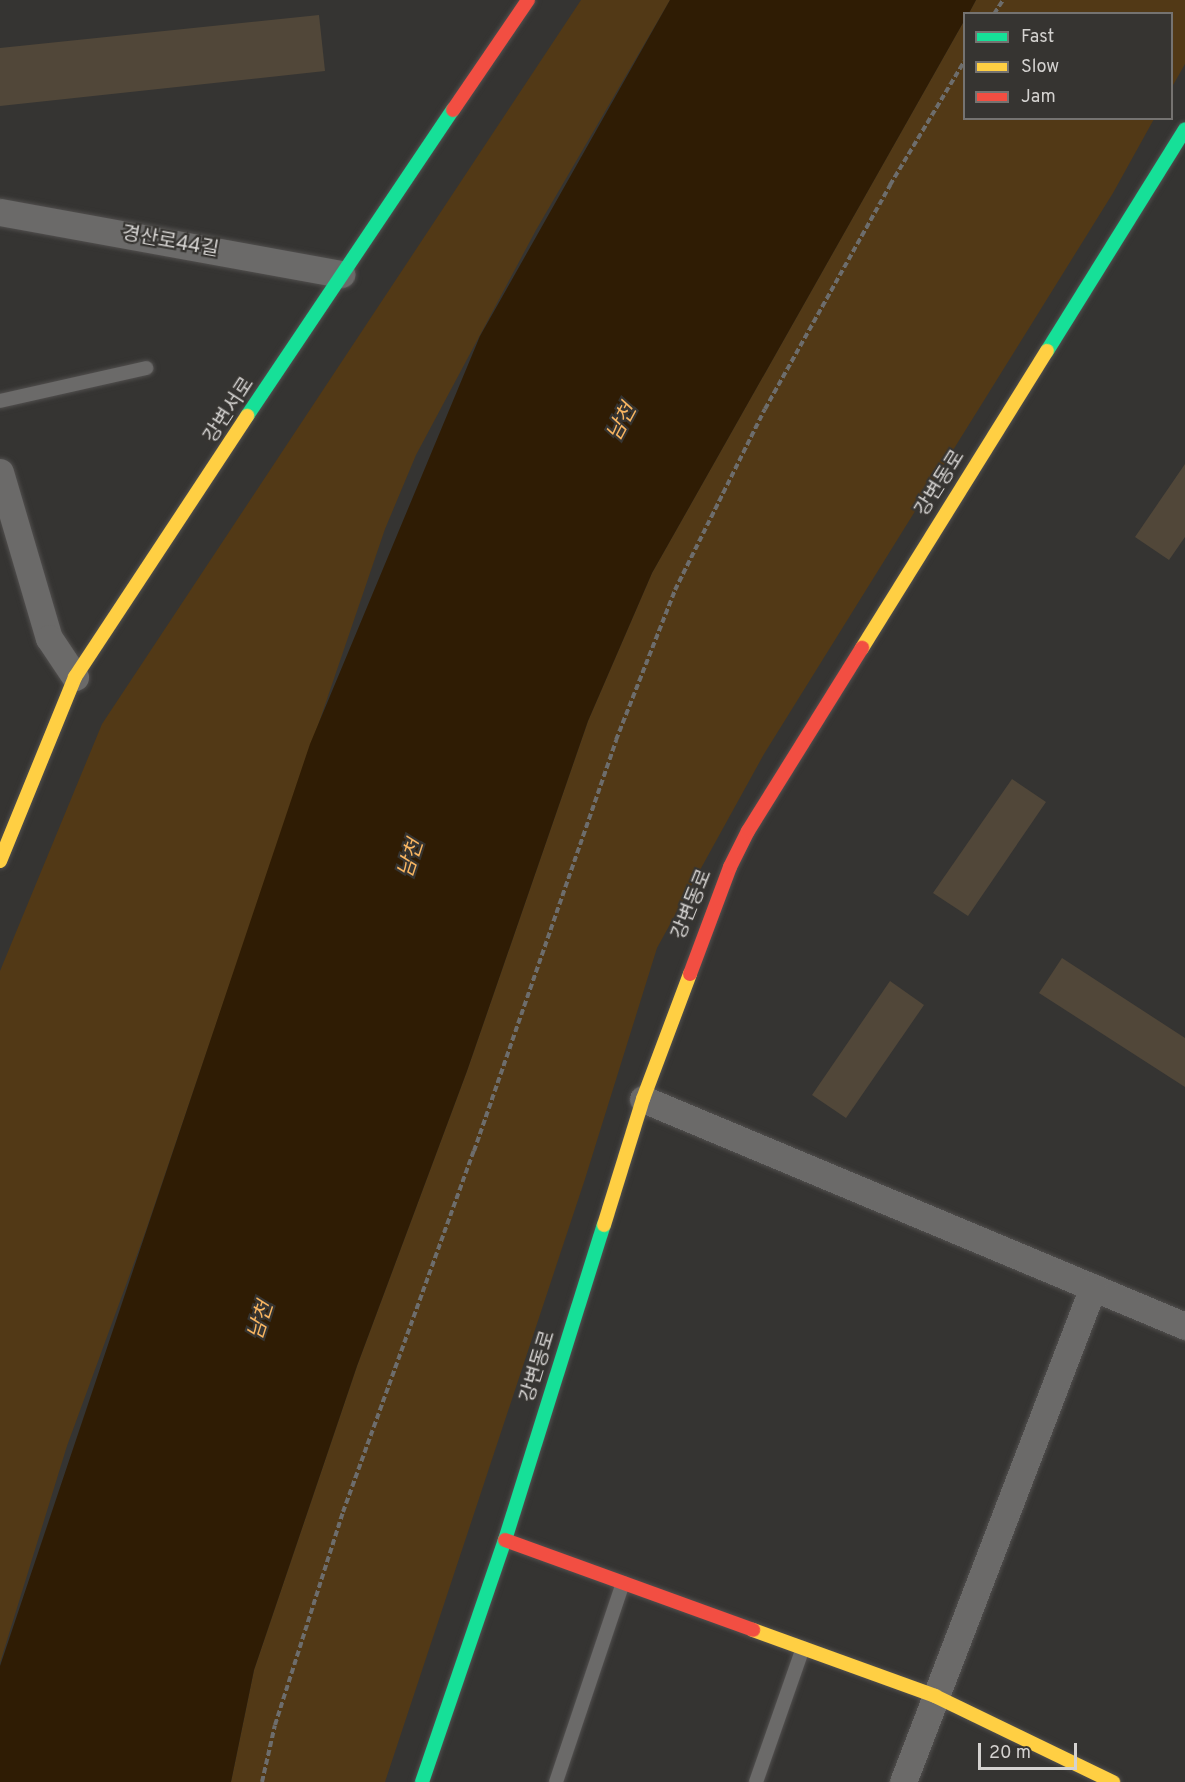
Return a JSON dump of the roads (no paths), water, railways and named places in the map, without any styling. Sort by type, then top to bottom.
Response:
[{"type":"street","name":"강변서로","points":[[0,861],[75,676],[341,274],[528,0]]},
{"type":"street","name":"강변동로","points":[[422,1782],[505,1540],[643,1099],[713,907],[748,831],[1185,129]]},
{"type":"street","name":"경산로44길","points":[[0,212],[341,274]]},
{"type":"street","points":[[0,471],[49,638],[75,676]]},
{"type":"street","points":[[643,1099],[1185,1326]]},
{"type":"street","points":[[903,1782],[1093,1287]]},
{"type":"street","points":[[505,1540],[935,1696],[1113,1782]]},
{"type":"lane","points":[[0,401],[146,368]]},
{"type":"lane","points":[[556,1782],[623,1583]]},
{"type":"lane","points":[[756,1782],[803,1648]]},
{"type":"water","name":"남천","points":[[670,0],[976,0],[970,12],[963,12],[963,23],[652,573],[588,721],[467,1071],[357,1366],[254,1670],[231,1782],[0,1782],[0,1666],[310,744],[480,336]]}]
